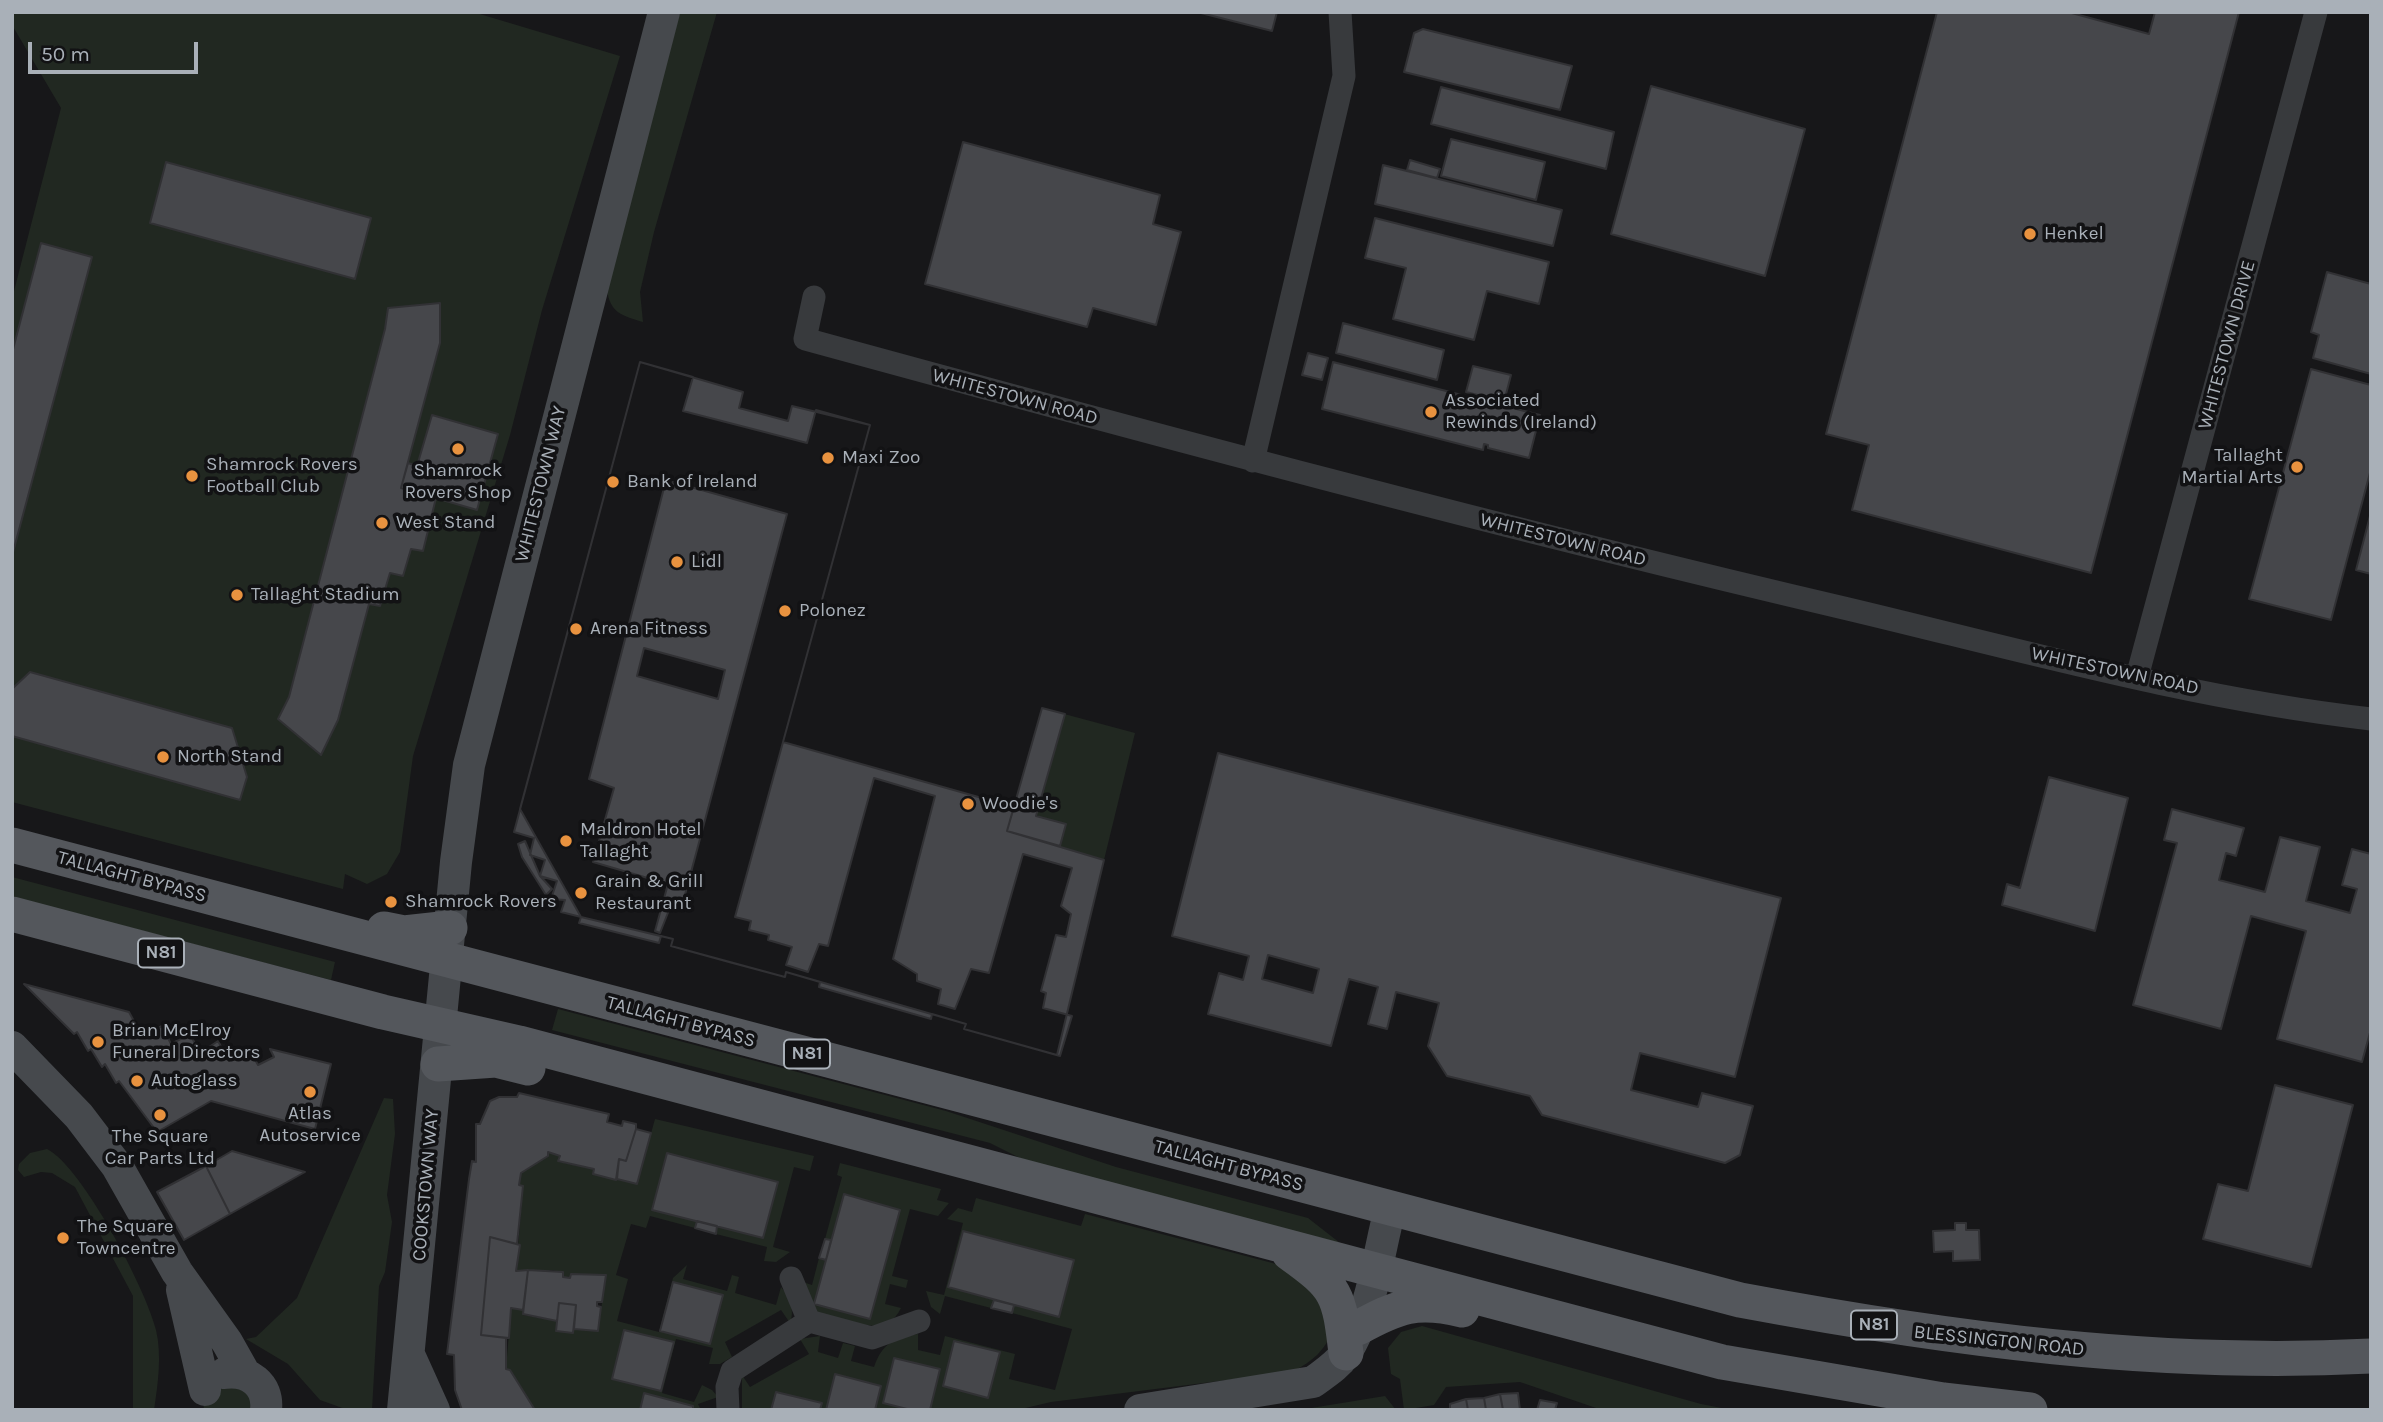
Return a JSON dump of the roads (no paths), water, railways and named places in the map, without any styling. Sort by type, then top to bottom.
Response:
[{"type":"main road","name":"TALLAGHT BYPASS","points":[[12,845],[97,868],[449,945],[1390,1209]]},
{"type":"main road","name":"N81","points":[[12,914],[442,1026],[519,1043],[1722,1362],[1942,1400],[2030,1410]]},
{"type":"main road","points":[[438,1064],[496,1060],[753,1126],[821,1124]]},
{"type":"main road","name":"BLESSINGTON ROAD","points":[[1390,1209],[1740,1300],[1921,1333],[2091,1351],[2196,1358],[2371,1356]]},
{"type":"main road","points":[[1272,1241],[1320,1275],[1334,1290],[1352,1340],[1394,1307],[1433,1303],[1636,1356],[1722,1362]]},
{"type":"street","name":"WHITESTOWN WAY","points":[[449,945],[469,765],[664,12]]},
{"type":"street","points":[[1253,461],[1343,76],[1340,12]]},
{"type":"street","name":"WHITESTOWN DRIVE","points":[[2137,677],[2316,12]]},
{"type":"street","name":"WHITESTOWN ROAD","points":[[814,297],[805,339],[1253,461],[1656,564],[2137,677],[2371,719]]},
{"type":"street","name":"COOKSTOWN WAY","points":[[403,1410],[449,945]]},
{"type":"street","points":[[12,1047],[79,1116],[117,1166],[177,1272],[227,1342],[245,1374]]},
{"type":"street","points":[[1150,1409],[1313,1382],[1335,1366],[1352,1340],[1390,1209]]},
{"type":"street","points":[[177,1272],[202,1403]]},
{"type":"street","points":[[791,1279],[809,1321]]},
{"type":"street","points":[[728,1410],[727,1387],[732,1371],[809,1321],[872,1338],[919,1321]]},
{"type":"street","points":[[410,1357],[434,1410]]},
{"type":"street","points":[[202,1403],[217,1377],[235,1372],[245,1374],[259,1384],[265,1393],[266,1410]]},
{"type":"place","name":"Henkel","points":[[2030,234]]},
{"type":"place","name":"Associated Rewinds (Ireland)","points":[[1431,412]]},
{"type":"place","name":"Shamrock Rovers Shop","points":[[458,449]]},
{"type":"place","name":"Maxi Zoo","points":[[828,458]]},
{"type":"place","name":"Tallaght Martial Arts","points":[[2297,467]]},
{"type":"place","name":"Shamrock Rovers Football Club","points":[[192,476]]},
{"type":"place","name":"Bank of Ireland","points":[[613,482]]},
{"type":"place","name":"West Stand","points":[[382,523]]},
{"type":"place","name":"Lidl","points":[[677,562]]},
{"type":"place","name":"Tallaght Stadium","points":[[237,595]]},
{"type":"place","name":"Polonez","points":[[785,611]]},
{"type":"place","name":"Arena Fitness","points":[[576,629]]},
{"type":"place","name":"North Stand","points":[[163,757]]},
{"type":"place","name":"Woodie's","points":[[968,804]]},
{"type":"place","name":"Maldron Hotel Tallaght","points":[[566,841]]},
{"type":"place","name":"Grain & Grill Restaurant","points":[[581,893]]},
{"type":"place","name":"Shamrock Rovers","points":[[391,902]]},
{"type":"place","name":"Brian McElroy Funeral Directors","points":[[98,1042]]},
{"type":"place","name":"Autoglass","points":[[137,1081]]},
{"type":"place","name":"Atlas Autoservice","points":[[310,1092]]},
{"type":"place","name":"The Square Car Parts Ltd","points":[[160,1115]]},
{"type":"place","name":"The Square Towncentre","points":[[63,1238]]}]
